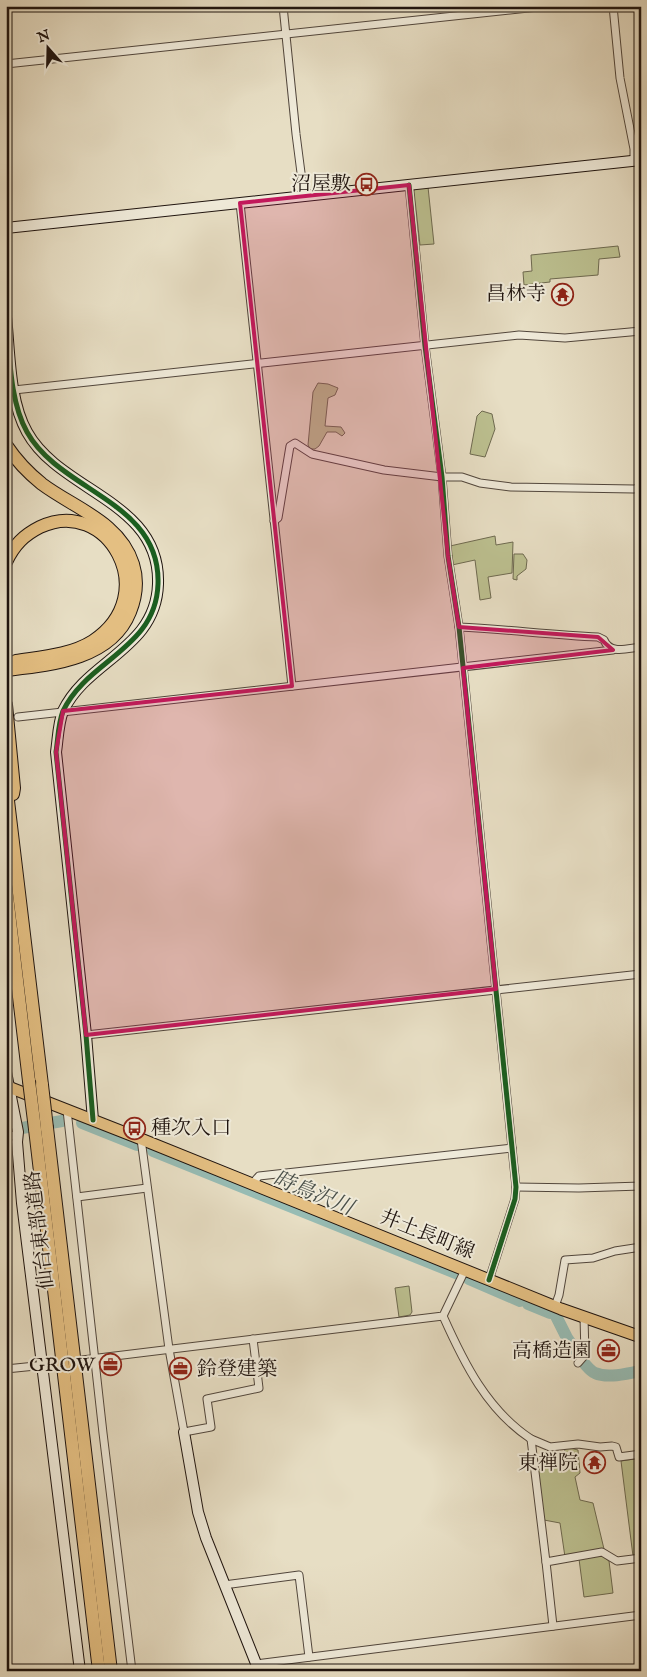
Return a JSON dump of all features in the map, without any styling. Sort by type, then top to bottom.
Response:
[{"type":"highway","points":[[6,444],[17,462],[30,474],[57,495],[106,525],[118,535],[131,557],[137,580],[134,604],[129,616],[114,636],[105,644],[93,651],[59,662],[6,670]]},
{"type":"highway","points":[[6,562],[16,546],[34,530],[54,523],[76,522],[95,530],[111,542],[121,559],[126,580],[124,600],[116,617],[93,641],[55,655],[6,662]]},
{"type":"highway","points":[[6,705],[14,788],[10,819]]},
{"type":"highway","name":"仙台東部道路","points":[[6,784],[42,1085],[41,1128],[99,1671]]},
{"type":"highway","name":"仙台東部道路","points":[[6,887],[29,1081],[41,1128],[112,1671]]},
{"type":"highway","points":[[6,938],[24,1033]]},
{"type":"main road","name":"井土長町線","points":[[8,1087],[141,1138],[489,1280],[641,1337]]},
{"type":"street","points":[[283,6],[304,196]]},
{"type":"street","points":[[6,64],[547,6]]},
{"type":"street","points":[[6,228],[637,160],[620,78],[613,6]]},
{"type":"street","points":[[409,185],[442,477],[448,556],[459,627],[516,1187],[515,1199],[489,1280]]},
{"type":"street","points":[[240,203],[292,686]]},
{"type":"street","points":[[6,317],[15,400],[27,432],[47,457],[128,516],[141,530],[150,545],[158,571],[156,603],[149,619],[139,634],[80,686],[63,711],[59,725],[56,752],[86,1035],[93,1120]]},
{"type":"street","points":[[14,390],[519,335],[565,338],[641,331]]},
{"type":"street","points":[[274,521],[278,518],[290,446],[295,443],[312,454],[343,462],[384,470],[442,477],[462,477],[480,484],[511,487],[634,489],[641,487]]},
{"type":"street","points":[[459,627],[508,629],[598,638],[604,640],[606,645],[613,650]]},
{"type":"street","points":[[18,717],[641,647]]},
{"type":"street","points":[[86,1035],[641,974]]},
{"type":"street","points":[[6,1072],[18,1135],[22,1202],[80,1671]]},
{"type":"street","points":[[67,1110],[132,1671]]},
{"type":"street","points":[[6,1136],[18,1135]]},
{"type":"street","points":[[141,1138],[169,1349],[198,1512],[206,1538],[257,1668],[309,1658],[641,1615]]},
{"type":"street","points":[[252,1184],[259,1176],[512,1148]]},
{"type":"street","points":[[516,1187],[579,1188],[641,1186]]},
{"type":"street","points":[[77,1197],[147,1188]]},
{"type":"street","points":[[555,1306],[559,1295],[565,1260],[593,1258],[615,1251],[641,1247]]},
{"type":"street","points":[[465,1270],[443,1316],[460,1354],[482,1392],[500,1414],[531,1440],[550,1447],[578,1444],[600,1447],[612,1446],[616,1447],[619,1456],[641,1454]]},
{"type":"street","points":[[82,1360],[443,1316]]},
{"type":"street","points":[[578,1362],[585,1355],[584,1317]]},
{"type":"street","points":[[184,1432],[211,1427],[207,1399],[259,1388],[253,1339]]},
{"type":"street","points":[[6,1370],[55,1364]]},
{"type":"street","points":[[531,1440],[553,1626]]},
{"type":"street","points":[[546,1562],[602,1552],[617,1561],[641,1558]]},
{"type":"street","points":[[224,1585],[299,1575],[309,1658]]},
{"type":"highlighted area","points":[[409,185],[448,556],[459,627],[598,637],[613,650],[463,668],[496,989],[86,1035],[56,752],[63,711],[292,686],[240,203]]},
{"type":"green space","points":[[428,187],[434,244],[420,245],[414,191],[415,189]]},
{"type":"green space","points":[[618,246],[620,257],[599,259],[598,275],[550,279],[550,282],[524,285],[523,272],[532,271],[531,255]]},
{"type":"green space","points":[[318,383],[338,388],[335,395],[328,398],[325,426],[341,427],[345,433],[342,436],[336,432],[327,432],[319,446],[315,449],[310,449],[308,445],[313,392]]},
{"type":"green space","points":[[482,411],[492,414],[495,429],[485,457],[470,454],[477,416]]},
{"type":"green space","points":[[495,536],[496,545],[513,542],[512,573],[488,577],[491,598],[480,600],[475,560],[452,565],[450,546]]},
{"type":"green space","points":[[514,554],[523,554],[527,560],[526,569],[517,576],[517,580],[513,579]]},
{"type":"green space","points":[[409,1286],[412,1312],[410,1315],[399,1317],[395,1288]]},
{"type":"green space","points":[[566,1447],[578,1450],[580,1473],[575,1477],[580,1500],[593,1503],[604,1549],[565,1557],[560,1523],[544,1520],[537,1470],[559,1464]]},
{"type":"green space","points":[[641,1458],[641,1555],[633,1556],[621,1461]]},
{"type":"green space","points":[[601,1555],[609,1561],[613,1593],[584,1597],[579,1559]]},
{"type":"waterway","name":"時鳥沢川","points":[[22,1128],[62,1121]]},
{"type":"waterway","name":"時鳥沢川","points":[[82,1123],[137,1145]]},
{"type":"waterway","name":"時鳥沢川","points":[[153,1151],[458,1274]]},
{"type":"waterway","name":"時鳥沢川","points":[[469,1279],[520,1301]]},
{"type":"waterway","name":"時鳥沢川","points":[[528,1304],[550,1313]]},
{"type":"waterway","name":"時鳥沢川","points":[[556,1316],[567,1338],[580,1357]]},
{"type":"waterway","name":"時鳥沢川","points":[[583,1362],[595,1373],[606,1376],[641,1371]]},
{"type":"cycle path","points":[[409,185],[425,346],[442,477],[448,556],[459,627],[516,1187],[515,1199],[489,1280]]},
{"type":"cycle path","points":[[6,317],[14,391],[21,419],[27,432],[42,452],[62,469],[127,515],[143,534],[155,556],[158,584],[154,606],[146,624],[119,653],[88,679],[74,694],[63,711],[58,732],[56,752],[86,1035],[93,1120]]},
{"type":"place","name":"沼屋敷","points":[[367,184]]},
{"type":"place","name":"昌林寺","points":[[562,294]]},
{"type":"place","name":"種次入口","points":[[135,1128]]},
{"type":"place","name":"高橋造園","points":[[608,1351]]},
{"type":"place","name":"GROW","points":[[111,1365]]},
{"type":"place","name":"鈴登建築","points":[[181,1369]]},
{"type":"place","name":"東禅院","points":[[594,1463]]}]
